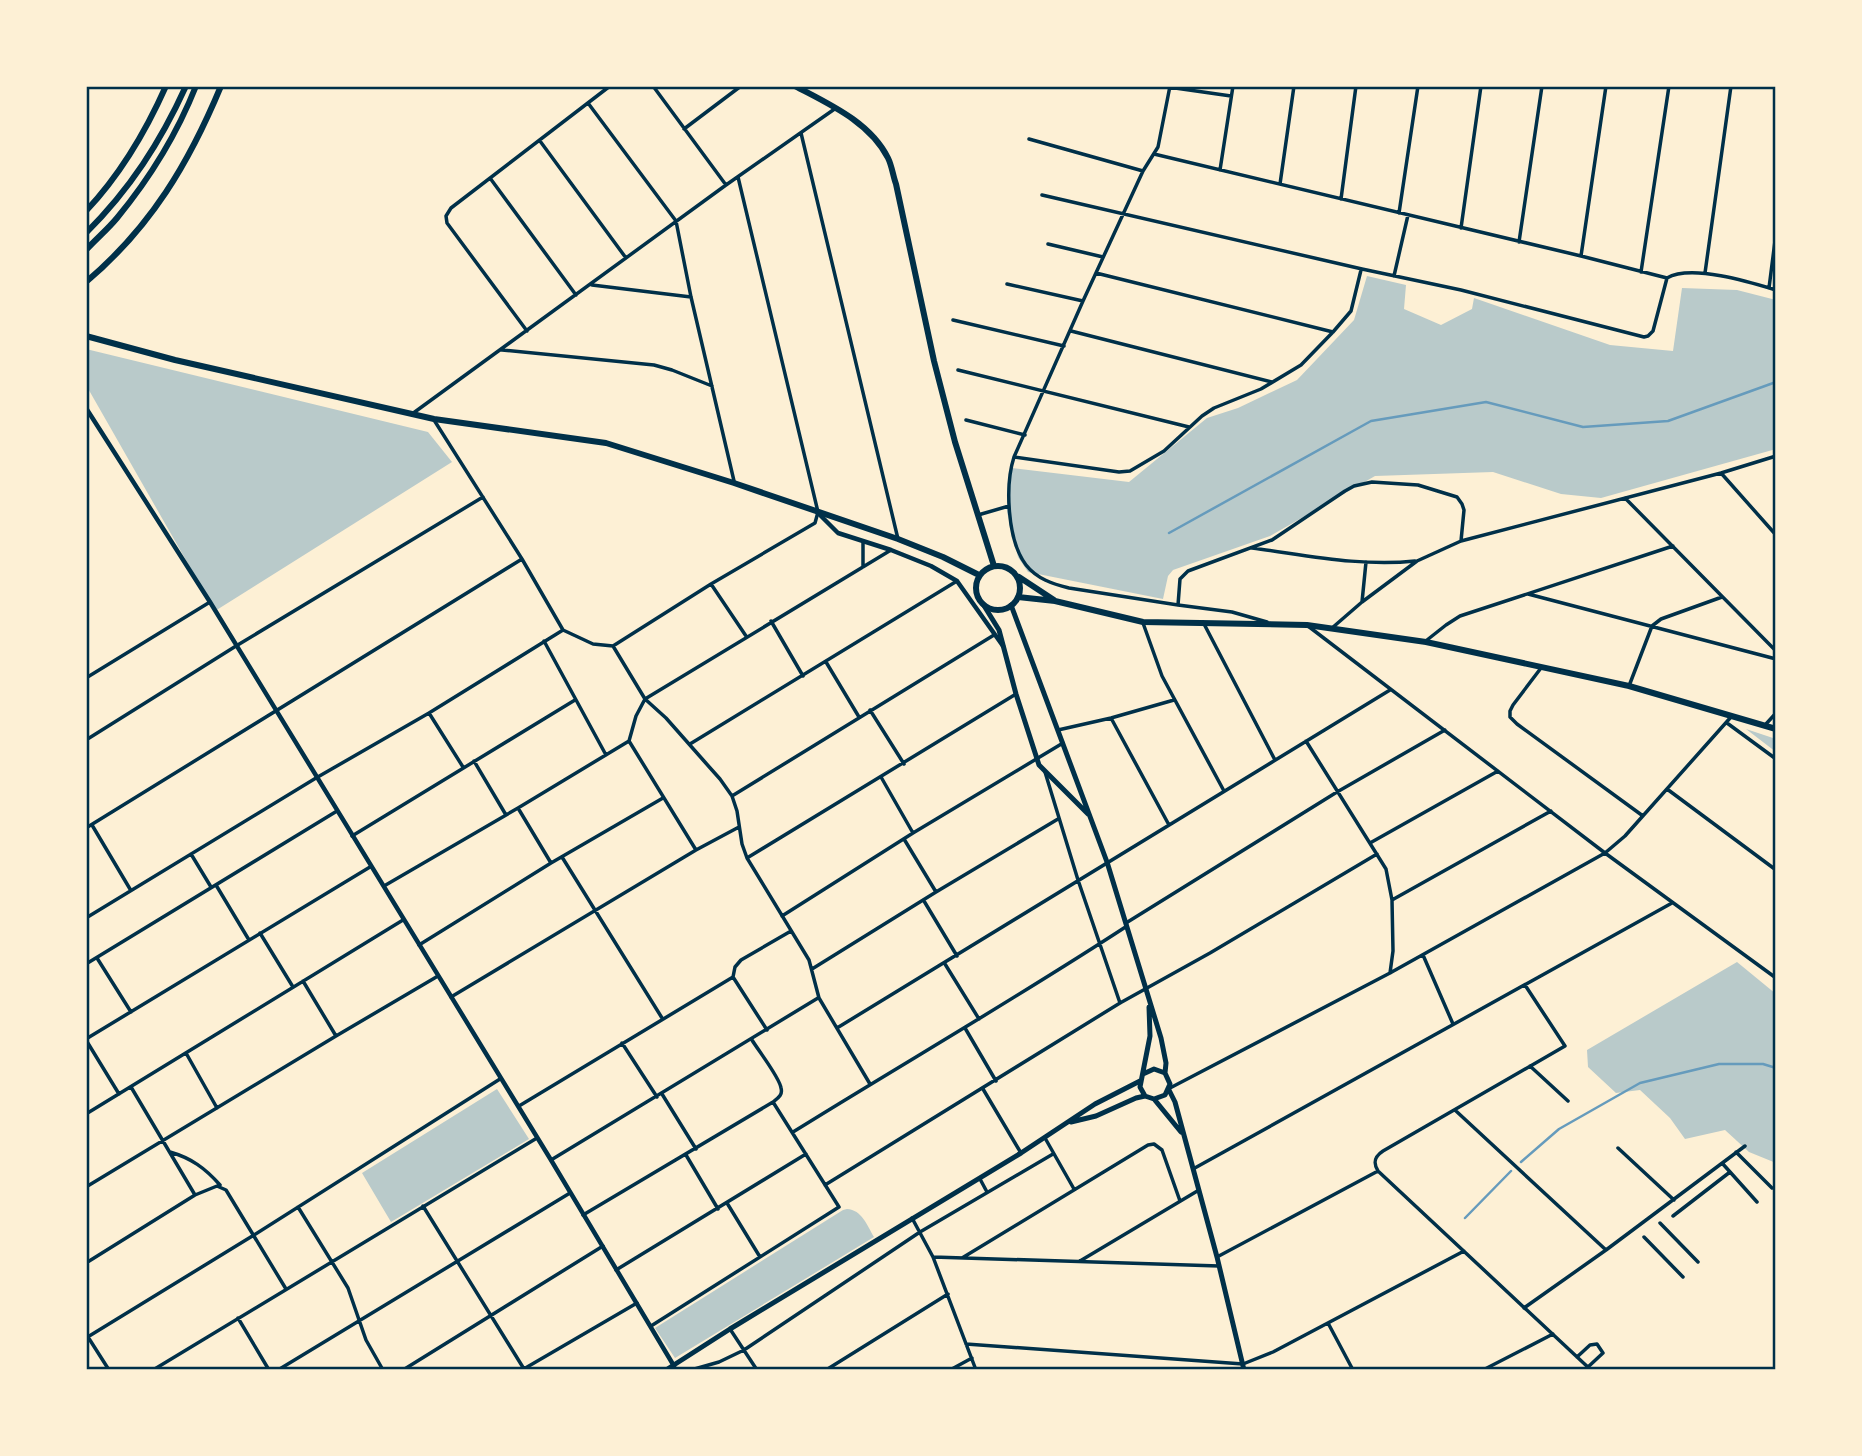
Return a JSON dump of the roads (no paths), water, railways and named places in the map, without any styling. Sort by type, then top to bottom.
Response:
[{"type":"main road","points":[[86,211],[131,153],[153,116],[166,86]]},
{"type":"main road","points":[[86,233],[146,162],[186,86]]},
{"type":"main road","points":[[86,250],[116,219],[155,168],[196,86]]},
{"type":"main road","points":[[86,282],[131,237],[174,181],[203,128],[220,86]]},
{"type":"main road","points":[[795,86],[859,123],[869,132],[888,159],[955,442],[994,566]]},
{"type":"main road","points":[[86,337],[434,419],[607,443],[734,482],[898,539],[979,575]]},
{"type":"main road","points":[[1055,601],[1006,567],[994,566],[979,575],[976,587],[979,599],[999,630],[1035,758],[1045,772],[1090,817]]},
{"type":"main road","points":[[983,604],[997,609],[1012,605],[1020,590],[1017,576]]},
{"type":"main road","points":[[1018,597],[1055,601],[1143,622],[1307,625],[1426,642],[1629,687],[1776,729]]},
{"type":"main road","points":[[1012,605],[1107,863],[1146,989],[1150,1036],[1140,1087],[1145,1096]]},
{"type":"main road","points":[[1148,1000],[1161,1038],[1166,1063],[1165,1073]]},
{"type":"main road","points":[[666,1370],[1154,1069],[1165,1073],[1170,1080],[1165,1096],[1154,1099]]},
{"type":"main road","points":[[1169,1089],[1199,1190],[1244,1367]]},
{"type":"main road","points":[[1067,1123],[1096,1116],[1145,1096],[1154,1099],[1183,1135]]},
{"type":"street","points":[[527,331],[447,223],[446,216],[452,208],[610,86]]},
{"type":"street","points":[[653,86],[726,185]]},
{"type":"street","points":[[684,130],[741,86]]},
{"type":"street","points":[[1161,86],[1231,96]]},
{"type":"street","points":[[1170,86],[1161,140],[1143,171],[1103,257],[1014,457],[1009,480],[1009,506],[1015,538],[1026,564],[1042,579],[1052,583],[1069,588],[1243,614],[1272,624]]},
{"type":"street","points":[[1220,170],[1233,86]]},
{"type":"street","points":[[1280,185],[1294,86]]},
{"type":"street","points":[[1341,199],[1356,86]]},
{"type":"street","points":[[1399,213],[1418,86]]},
{"type":"street","points":[[1461,228],[1481,86]]},
{"type":"street","points":[[1519,242],[1542,86]]},
{"type":"street","points":[[1581,256],[1606,86]]},
{"type":"street","points":[[1640,272],[1670,86]]},
{"type":"street","points":[[1705,273],[1731,86]]},
{"type":"street","points":[[588,103],[677,221],[691,297],[734,482]]},
{"type":"street","points":[[412,414],[836,108]]},
{"type":"street","points":[[801,133],[898,539]]},
{"type":"street","points":[[1029,139],[1143,171]]},
{"type":"street","points":[[540,141],[626,258]]},
{"type":"street","points":[[1154,154],[1667,278],[1678,273],[1705,273],[1776,290]]},
{"type":"street","points":[[434,419],[563,630],[593,644],[613,646],[815,523],[818,512],[738,177]]},
{"type":"street","points":[[490,178],[576,295]]},
{"type":"street","points":[[1042,195],[1461,290],[1644,337],[1648,337],[1653,331],[1667,278]]},
{"type":"street","points":[[1394,275],[1408,215]]},
{"type":"street","points":[[1769,288],[1776,233]]},
{"type":"street","points":[[1048,244],[1103,257]]},
{"type":"street","points":[[1014,457],[1119,472],[1130,471],[1164,451],[1214,408],[1274,382],[1301,365],[1350,310],[1362,269]]},
{"type":"street","points":[[1096,273],[1333,332]]},
{"type":"street","points":[[1007,284],[1083,301]]},
{"type":"street","points":[[590,285],[691,297]]},
{"type":"street","points":[[953,320],[1064,346]]},
{"type":"street","points":[[1070,331],[1274,382]]},
{"type":"street","points":[[502,350],[654,366],[712,386]]},
{"type":"street","points":[[958,370],[1189,427]]},
{"type":"street","points":[[86,408],[210,602],[674,1366]]},
{"type":"street","points":[[965,420],[1025,435]]},
{"type":"street","points":[[1332,628],[1417,561],[1461,541],[1776,456]]},
{"type":"street","points":[[1721,473],[1776,535]]},
{"type":"street","points":[[1178,605],[1180,579],[1188,570],[1272,540],[1354,486],[1372,482],[1418,485],[1457,497],[1464,510],[1461,541]]},
{"type":"street","points":[[86,740],[483,497]]},
{"type":"street","points":[[1625,498],[1776,651]]},
{"type":"street","points":[[978,515],[1009,506]]},
{"type":"street","points":[[818,512],[838,533],[931,566],[957,581],[1004,648]]},
{"type":"street","points":[[863,541],[863,567]]},
{"type":"street","points":[[1426,642],[1460,615],[1673,546]]},
{"type":"street","points":[[1252,548],[1366,562],[1417,561]]},
{"type":"street","points":[[382,887],[629,741],[636,716],[645,699],[891,550]]},
{"type":"street","points":[[86,828],[522,559]]},
{"type":"street","points":[[1362,602],[1366,562]]},
{"type":"street","points":[[689,745],[957,581]]},
{"type":"street","points":[[712,584],[746,636]]},
{"type":"street","points":[[1527,593],[1776,659]]},
{"type":"street","points":[[1629,687],[1652,626],[1669,615],[1722,597]]},
{"type":"street","points":[[86,678],[210,602]]},
{"type":"street","points":[[771,621],[803,676]]},
{"type":"street","points":[[1143,622],[1162,676],[1224,791]]},
{"type":"street","points":[[1203,622],[1275,760]]},
{"type":"street","points":[[1307,625],[1605,853],[1776,978]]},
{"type":"street","points":[[86,918],[563,630]]},
{"type":"street","points":[[732,796],[994,635]]},
{"type":"street","points":[[544,641],[606,755]]},
{"type":"street","points":[[613,646],[645,699],[666,718],[732,796],[747,858],[809,960],[819,998],[870,1084]]},
{"type":"street","points":[[826,662],[859,717]]},
{"type":"street","points":[[1542,667],[1513,705],[1510,716],[1517,724],[1643,816]]},
{"type":"street","points":[[837,1028],[1390,690]]},
{"type":"street","points":[[747,858],[1016,694]]},
{"type":"street","points":[[352,836],[575,700]]},
{"type":"street","points":[[1058,730],[1174,700]]},
{"type":"street","points":[[870,710],[904,764]]},
{"type":"street","points":[[429,713],[463,767]]},
{"type":"street","points":[[1764,726],[1776,713]]},
{"type":"street","points":[[1169,1089],[1390,973],[1605,853],[1625,836],[1732,715]]},
{"type":"street","points":[[1111,718],[1169,825]]},
{"type":"street","points":[[1727,722],[1776,759]]},
{"type":"street","points":[[793,1132],[1100,944],[1337,792],[1444,730]]},
{"type":"street","points":[[629,741],[696,850]]},
{"type":"street","points":[[1306,741],[1386,869],[1392,900],[1393,951],[1390,973]]},
{"type":"street","points":[[782,916],[1063,743]]},
{"type":"street","points":[[474,761],[506,815]]},
{"type":"street","points":[[1370,843],[1498,771]]},
{"type":"street","points":[[1045,772],[1058,819],[1120,1003]]},
{"type":"street","points":[[881,777],[913,833]]},
{"type":"street","points":[[1667,789],[1776,870]]},
{"type":"street","points":[[418,945],[663,798]]},
{"type":"street","points":[[518,808],[551,863]]},
{"type":"street","points":[[86,964],[337,811]]},
{"type":"street","points":[[1392,900],[1551,811]]},
{"type":"street","points":[[812,969],[1058,819]]},
{"type":"street","points":[[92,825],[130,890]]},
{"type":"street","points":[[451,997],[739,827]]},
{"type":"street","points":[[904,839],[936,892]]},
{"type":"street","points":[[191,854],[249,940]]},
{"type":"street","points":[[825,1185],[1120,1003],[1377,854]]},
{"type":"street","points":[[562,857],[662,1018]]},
{"type":"street","points":[[119,1094],[86,1040],[370,867]]},
{"type":"street","points":[[924,900],[957,956]]},
{"type":"street","points":[[1193,1169],[1672,903]]},
{"type":"street","points":[[86,1114],[403,920]]},
{"type":"street","points":[[767,1030],[733,976],[735,967],[741,960],[791,931]]},
{"type":"street","points":[[260,933],[293,987]]},
{"type":"street","points":[[1423,955],[1453,1024]]},
{"type":"street","points":[[97,958],[131,1012]]},
{"type":"street","points":[[945,964],[979,1019]]},
{"type":"street","points":[[86,1188],[439,976]]},
{"type":"street","points":[[517,1107],[733,976]]},
{"type":"street","points":[[303,981],[336,1036]]},
{"type":"street","points":[[1525,985],[1565,1046],[1378,1155],[1374,1163],[1378,1171],[1590,1369],[1602,1353],[1597,1344],[1590,1345],[1577,1356]]},
{"type":"street","points":[[551,1160],[819,998]]},
{"type":"street","points":[[964,1028],[996,1080]]},
{"type":"street","points":[[583,1215],[774,1102],[782,1088],[752,1040]]},
{"type":"street","points":[[622,1043],[657,1097]]},
{"type":"street","points":[[186,1053],[217,1108]]},
{"type":"street","points":[[1530,1066],[1568,1101]]},
{"type":"street","points":[[109,1370],[87,1337],[500,1079]]},
{"type":"street","points":[[131,1087],[195,1195]]},
{"type":"street","points":[[983,1089],[1021,1153]]},
{"type":"street","points":[[662,1094],[696,1149]]},
{"type":"street","points":[[651,1326],[839,1207],[774,1102]]},
{"type":"street","points":[[1455,1111],[1606,1250]]},
{"type":"street","points":[[153,1370],[537,1138]]},
{"type":"street","points":[[1045,1138],[1074,1189]]},
{"type":"street","points":[[962,1258],[1136,1152],[1154,1144],[1162,1150],[1180,1201]]},
{"type":"street","points":[[1524,1307],[1606,1250],[1745,1146]]},
{"type":"street","points":[[1618,1148],[1674,1200]]},
{"type":"street","points":[[170,1152],[196,1162],[226,1191],[286,1289]]},
{"type":"street","points":[[1736,1152],[1772,1188]]},
{"type":"street","points":[[616,1270],[807,1154]]},
{"type":"street","points":[[691,1370],[719,1362],[744,1350],[920,1232],[1053,1154]]},
{"type":"street","points":[[686,1155],[718,1209]]},
{"type":"street","points":[[1722,1163],[1757,1202]]},
{"type":"street","points":[[1217,1258],[1378,1171]]},
{"type":"street","points":[[1673,1216],[1730,1172]]},
{"type":"street","points":[[980,1178],[987,1193]]},
{"type":"street","points":[[86,1263],[195,1195],[221,1186]]},
{"type":"street","points":[[1079,1262],[1199,1190]]},
{"type":"street","points":[[281,1369],[570,1193]]},
{"type":"street","points":[[727,1203],[760,1257]]},
{"type":"street","points":[[423,1206],[523,1369],[637,1303]]},
{"type":"street","points":[[298,1207],[348,1288],[366,1340],[383,1370]]},
{"type":"street","points":[[912,1219],[933,1258],[976,1370]]},
{"type":"street","points":[[1660,1223],[1698,1262]]},
{"type":"street","points":[[1644,1237],[1683,1277]]},
{"type":"street","points":[[403,1370],[603,1246]]},
{"type":"street","points":[[966,1344],[1244,1367],[1465,1251]]},
{"type":"street","points":[[933,1258],[1219,1266]]},
{"type":"street","points":[[826,1370],[948,1294]]},
{"type":"street","points":[[237,1318],[269,1370]]},
{"type":"street","points":[[1328,1323],[1353,1370]]},
{"type":"street","points":[[730,1329],[757,1370]]},
{"type":"street","points":[[1483,1370],[1553,1334]]},
{"type":"street","points":[[950,1370],[972,1358]]},
{"type":"waterway","points":[[1169,533],[1371,421],[1486,402],[1583,427],[1668,421],[1776,382]]},
{"type":"waterway","points":[[1521,1162],[1559,1129],[1640,1083],[1719,1064],[1763,1064],[1776,1068]]},
{"type":"waterway","points":[[1465,1218],[1511,1171]]}]
